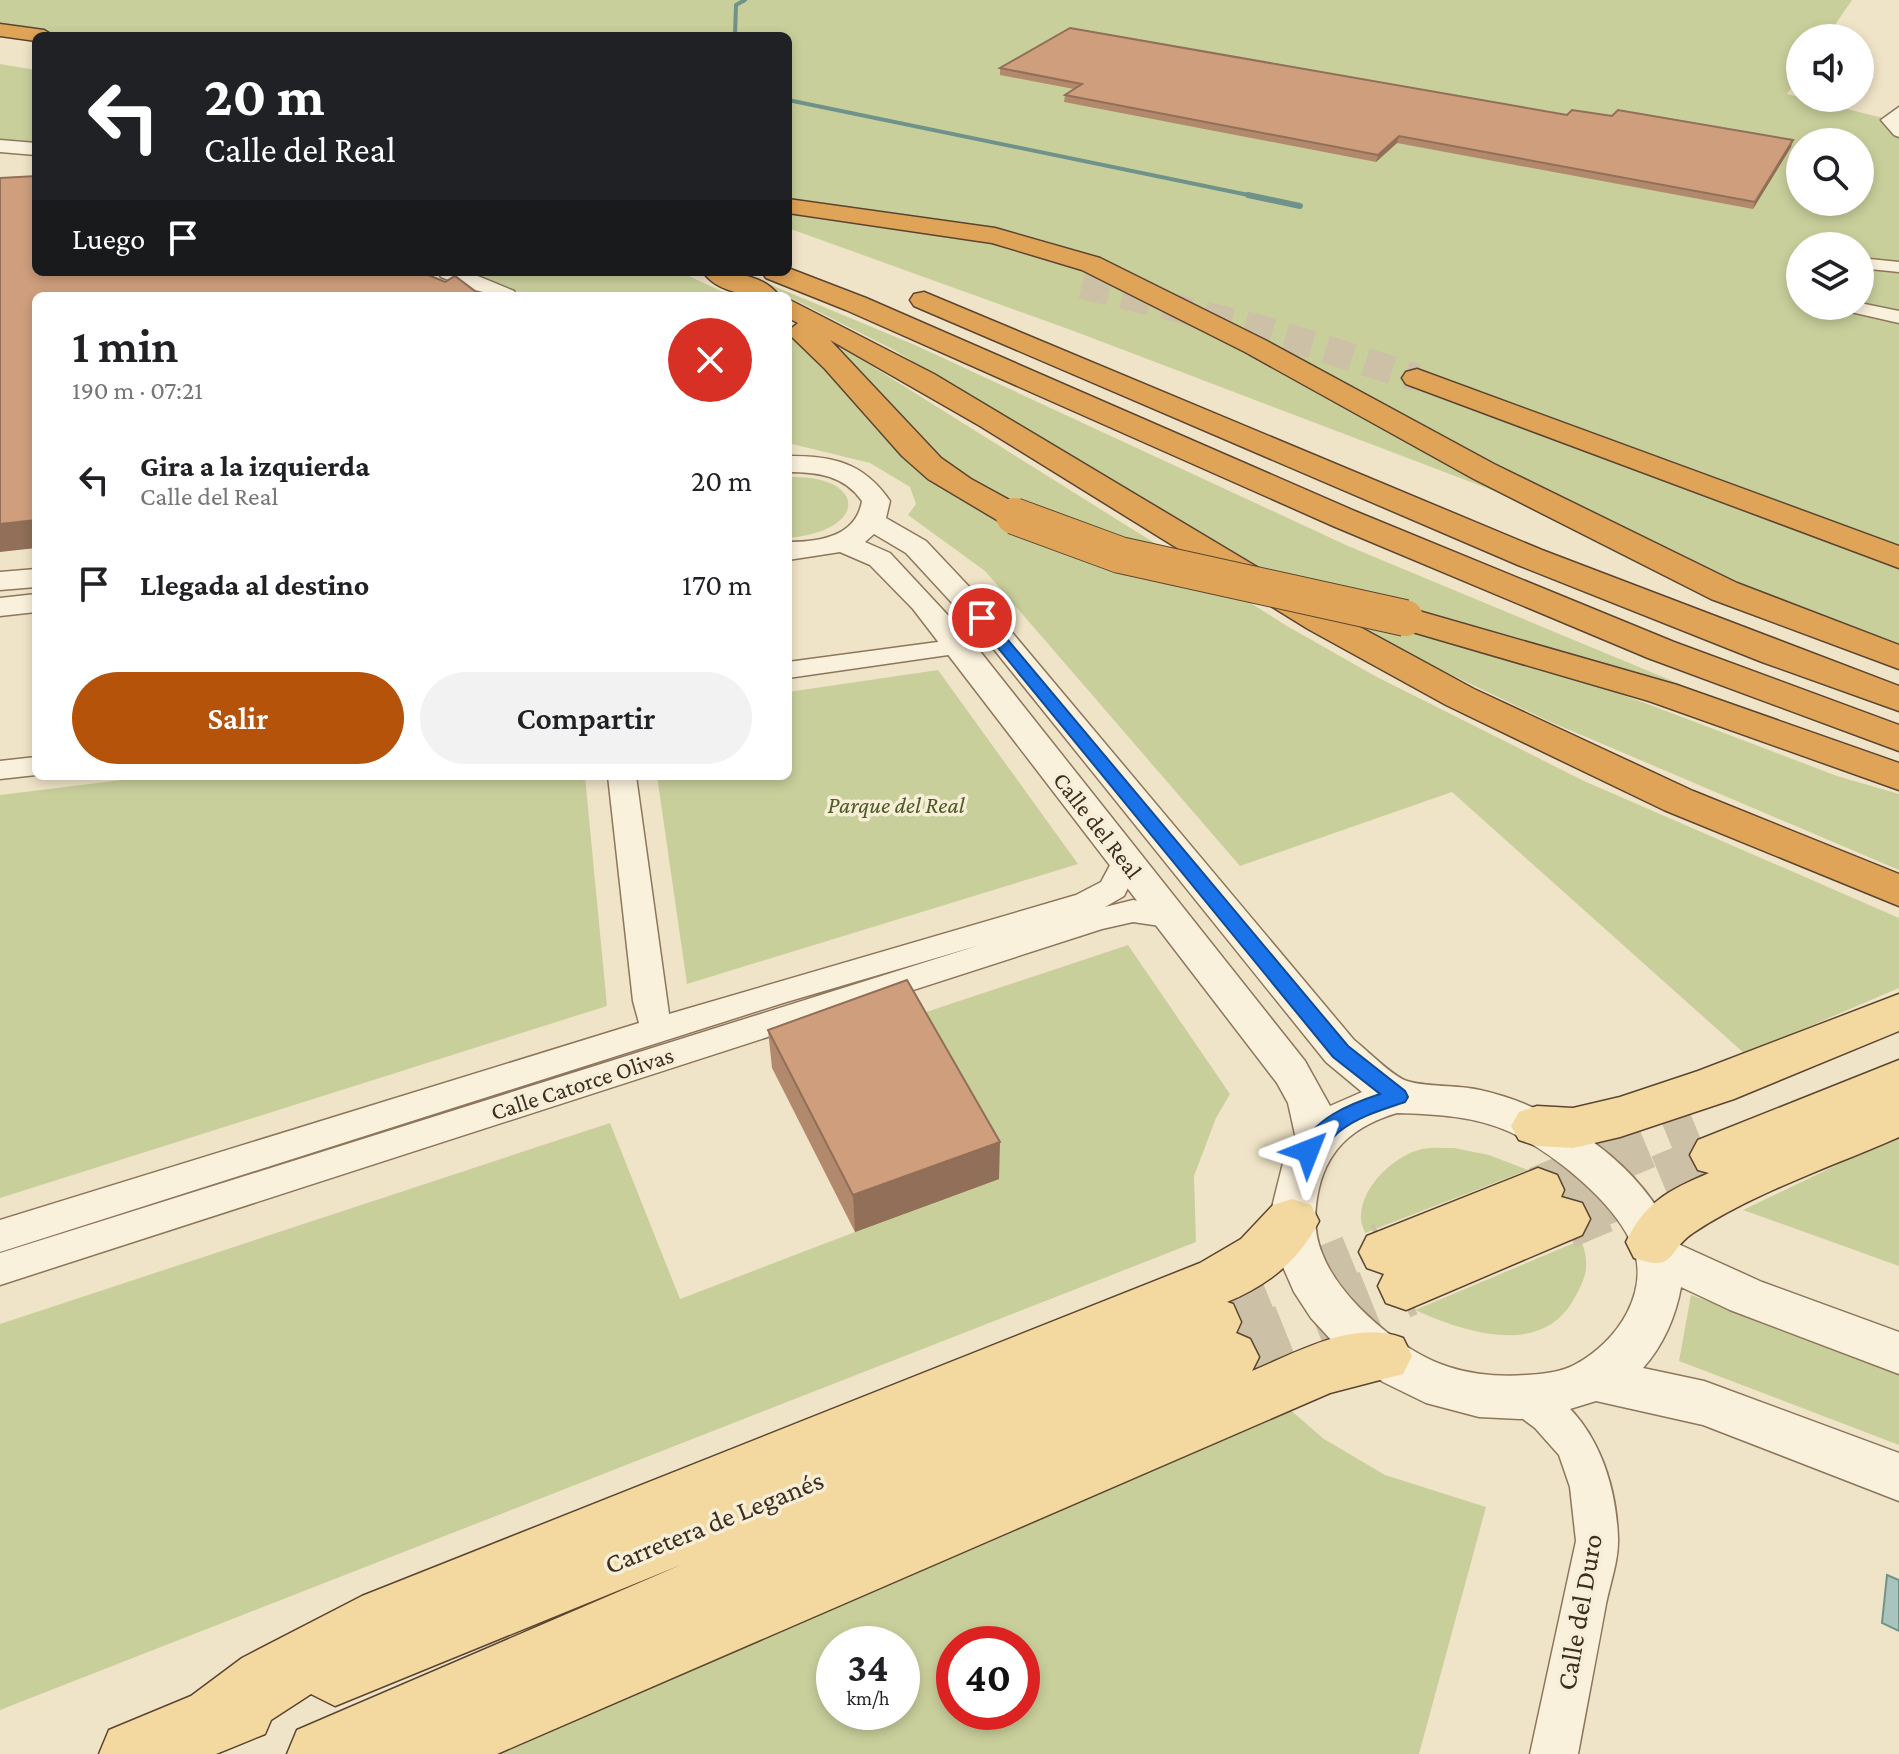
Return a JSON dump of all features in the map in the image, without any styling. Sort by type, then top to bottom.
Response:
[{"type":"highway","points":[[0,33],[32,35]]},
{"type":"highway","points":[[0,33],[32,41]]},
{"type":"highway","points":[[792,207],[995,236],[1091,264],[1255,346],[1483,471],[1724,591],[1899,658]]},
{"type":"highway","points":[[792,222],[918,251]]},
{"type":"highway","points":[[792,249],[964,317],[1387,499],[1690,623],[1899,699]]},
{"type":"highway","points":[[710,276],[743,292]]},
{"type":"highway","points":[[724,276],[757,292]]},
{"type":"highway","points":[[785,276],[870,310],[1345,519],[1661,650],[1894,767]]},
{"type":"highway","points":[[1052,279],[1082,285]]},
{"type":"highway","points":[[792,309],[938,387],[1323,622],[1431,680],[1570,749],[1733,823],[1899,891]]},
{"type":"highway","points":[[792,322],[832,357],[931,466],[977,497],[1014,516],[1120,555],[1405,618],[1663,693],[1894,767]]},
{"type":"highway","points":[[1417,378],[1899,558]]},
{"type":"main road","points":[[1537,1126],[1573,1128],[1620,1117],[1716,1085],[1899,1012]]},
{"type":"main road","points":[[1899,1039],[1705,1140],[1899,1079]]},
{"type":"main road","points":[[1655,1248],[1668,1221],[1699,1201],[1899,1115]]},
{"type":"main road","points":[[1396,1269],[1550,1204]]},
{"type":"main road","points":[[133,1754],[214,1721],[266,1682],[385,1619],[1220,1280],[1248,1266],[1284,1234],[1292,1221]]},
{"type":"main road","name":"Carretera de Leganés","points":[[214,1721],[1221,1340],[321,1754]]},
{"type":"main road","points":[[408,1754],[497,1720],[1319,1370],[1358,1358],[1383,1356]]},
{"type":"street","points":[[1899,112],[1889,120],[1899,132]]},
{"type":"street","points":[[0,146],[32,149]]},
{"type":"street","points":[[1874,260],[1899,249]]},
{"type":"street","points":[[1874,264],[1899,267]]},
{"type":"street","points":[[458,276],[496,292]]},
{"type":"street","points":[[1874,312],[1899,317]]},
{"type":"street","points":[[792,464],[809,463],[842,470],[866,483],[876,501],[871,521],[859,532],[841,542],[806,551],[792,551]]},
{"type":"street","name":"Calle del Real","points":[[871,521],[916,547],[999,636],[1340,1051],[1397,1097]]},
{"type":"street","name":"Calle del Real","points":[[841,542],[880,559],[960,647],[1291,1072],[1308,1102],[1317,1139]]},
{"type":"street","points":[[0,581],[32,578]]},
{"type":"street","points":[[0,607],[32,603]]},
{"type":"street","points":[[792,669],[960,647]]},
{"type":"street","points":[[0,770],[32,766]]},
{"type":"street","points":[[622,780],[649,1001],[657,1030]]},
{"type":"street","name":"Calle Catorce Olivas","points":[[0,1236],[657,1030],[1087,903],[1113,889],[1126,861]]},
{"type":"street","name":"Calle Catorce Olivas","points":[[0,1269],[1098,919],[1133,911],[1167,916]]},
{"type":"street","points":[[1655,1248],[1658,1285],[1655,1307],[1640,1339],[1620,1361],[1593,1379],[1564,1392],[1526,1398],[1451,1390],[1383,1356],[1346,1327],[1321,1295],[1301,1257],[1292,1221],[1308,1151],[1317,1139],[1350,1112],[1397,1097],[1441,1098],[1473,1104],[1507,1113],[1537,1126],[1608,1180],[1655,1248],[1746,1296],[1899,1353]]},
{"type":"street","points":[[1593,1379],[1704,1403],[1899,1477]]},
{"type":"street","name":"Calle del Duro","points":[[1526,1398],[1549,1415],[1575,1444],[1591,1487],[1597,1541],[1554,1754]]},
{"type":"green space","points":[[0,0],[1852,0],[1836,24],[1786,24],[1786,112],[1859,112],[1899,122],[1899,645],[1071,330],[792,229],[792,32],[48,32],[0,25]]},
{"type":"green space","points":[[0,64],[32,69],[32,142],[0,139]]},
{"type":"green space","points":[[481,276],[689,276],[723,292],[518,292]]},
{"type":"green space","points":[[748,276],[788,292],[779,292]]},
{"type":"green space","points":[[792,294],[915,345],[1348,546],[1747,712],[1629,670],[1403,609],[1509,655],[1837,776],[1899,794],[1899,870],[1546,720],[1364,633],[1253,571],[894,350],[792,298]]},
{"type":"green space","points":[[792,338],[818,361],[877,430],[921,470],[945,467],[827,338],[1287,626],[1375,676],[1584,781],[1899,918],[1899,988],[1745,1054],[1452,792],[1240,866],[985,571],[908,515],[916,504],[910,487],[870,463],[792,444]]},
{"type":"green space","points":[[792,477],[814,478],[833,484],[844,493],[848,504],[845,515],[834,525],[792,537]]},
{"type":"green space","name":"Parque del Real","points":[[938,670],[1078,864],[687,984],[658,780],[792,780],[792,691]]},
{"type":"green space","points":[[122,780],[585,780],[607,1006],[0,1198],[0,795]]},
{"type":"green space","points":[[1128,945],[1230,1094],[1216,1118],[1194,1176],[1196,1242],[0,1710],[0,1324],[610,1123],[680,1299],[855,1232],[908,1018]]},
{"type":"green space","points":[[1899,1135],[1899,1266],[1743,1210]]},
{"type":"green space","points":[[1426,1148],[1454,1148],[1489,1155],[1528,1170],[1365,1233],[1361,1219],[1363,1204],[1382,1173],[1412,1152]]},
{"type":"green space","points":[[1581,1240],[1586,1256],[1582,1282],[1561,1316],[1543,1328],[1523,1334],[1479,1332],[1415,1310]]},
{"type":"green space","points":[[1691,1295],[1899,1371],[1899,1445],[1679,1361]]},
{"type":"green space","points":[[1288,1408],[1324,1439],[1385,1475],[1486,1507],[1419,1754],[482,1754]]},
{"type":"water","points":[[1887,1575],[1899,1580],[1899,1631],[1882,1623]]},
{"type":"building","points":[[1070,28],[1567,115],[1572,110],[1612,116],[1618,110],[1786,139],[1786,151],[1755,202],[1399,136],[1378,155],[1065,95],[1082,84],[1000,68]]},
{"type":"building","points":[[32,176],[32,276],[431,276],[445,282],[455,276],[479,292],[32,292],[32,520],[0,524],[0,178]]},
{"type":"building","points":[[907,980],[1000,1142],[853,1195],[768,1030]]},
{"type":"waterway","points":[[735,32],[736,5],[745,0]]},
{"type":"waterway","points":[[792,101],[1258,197]]},
{"type":"waterway","points":[[1248,195],[1300,206]]},
{"type":"tunnel","points":[[1082,285],[1265,330],[1417,378]]},
{"type":"tunnel","points":[[1538,1190],[1695,1125]]},
{"type":"tunnel","points":[[1596,1205],[1716,1155]]},
{"type":"tunnel","points":[[1563,1219],[1601,1203]]},
{"type":"tunnel","points":[[1213,1322],[1386,1252]]},
{"type":"tunnel","points":[[1230,1357],[1406,1286]]},
{"type":"route","points":[[982,618],[1340,1051],[1397,1097],[1350,1112],[1317,1139],[1308,1151]]}]
